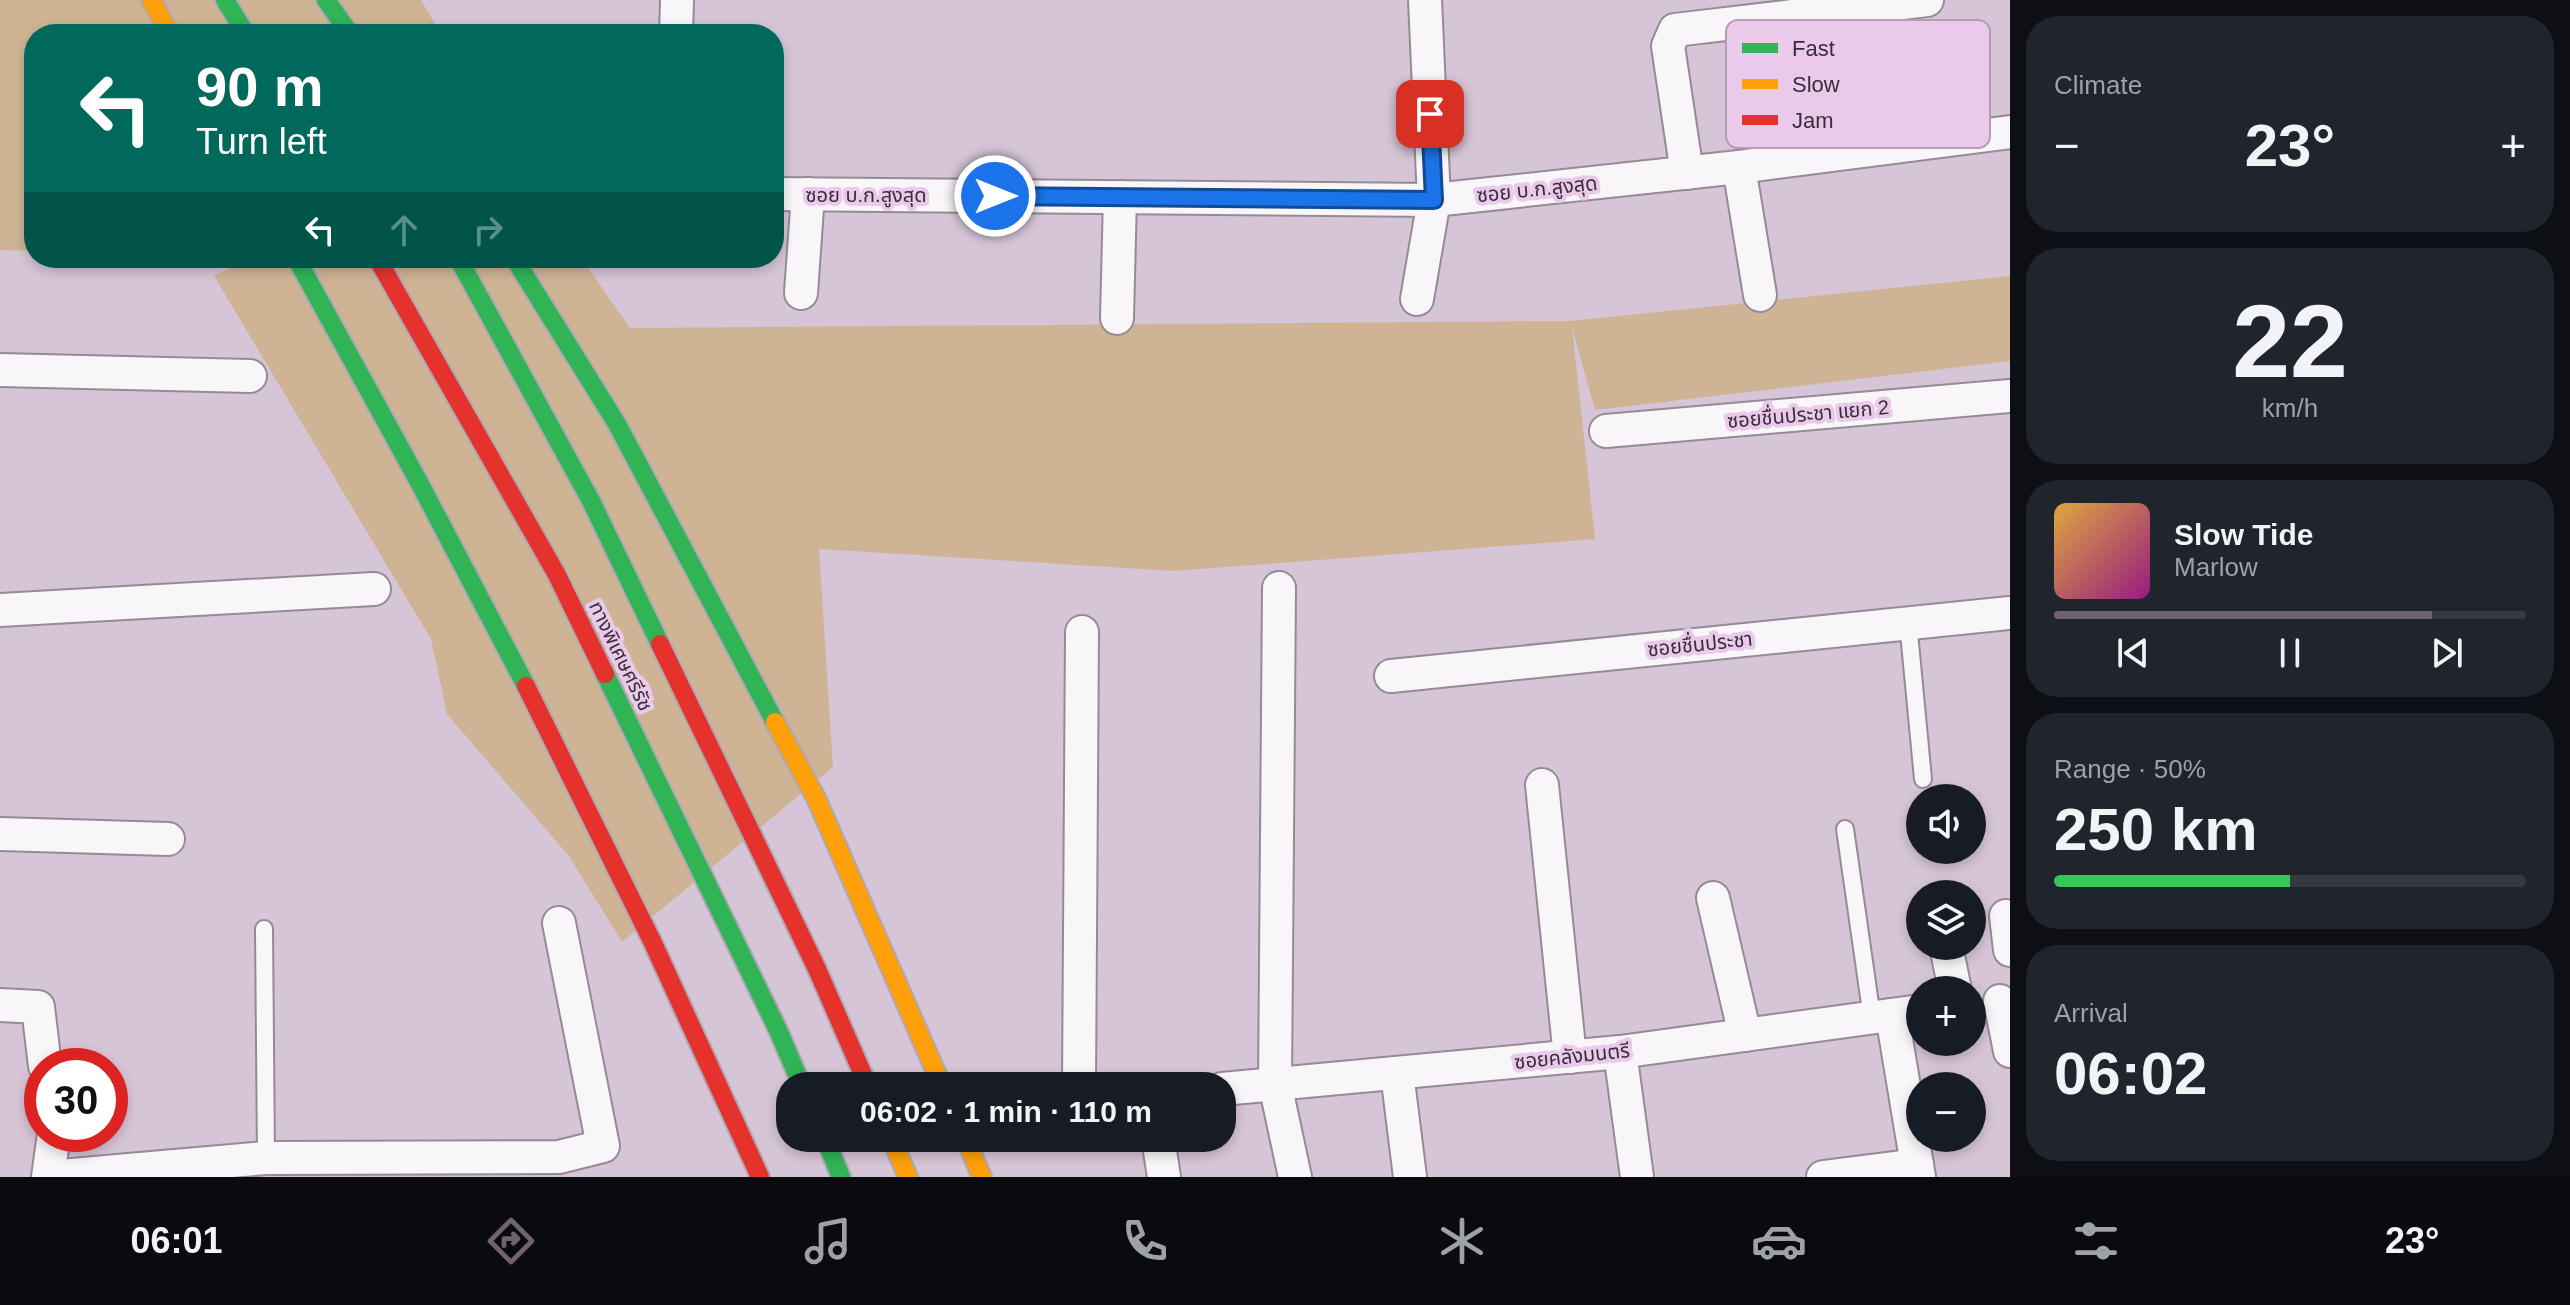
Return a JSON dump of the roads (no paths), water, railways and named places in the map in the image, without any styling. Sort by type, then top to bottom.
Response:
[{"type":"highway","points":[[151,0],[164,24]]},
{"type":"highway","points":[[225,0],[240,24]]},
{"type":"highway","points":[[318,0],[331,24]]},
{"type":"highway","points":[[326,0],[343,24]]},
{"type":"highway","points":[[301,268],[499,629],[713,1070],[760,1177]]},
{"type":"highway","name":"ทางพิเศษศรีรัช","points":[[383,268],[557,575],[796,1072]]},
{"type":"highway","name":"ทางพิเศษศรีรัช","points":[[463,268],[591,501],[817,969],[862,1072]]},
{"type":"highway","points":[[520,268],[617,424],[809,784],[936,1072]]},
{"type":"highway","points":[[831,1152],[841,1177]]},
{"type":"highway","points":[[897,1152],[908,1177]]},
{"type":"highway","points":[[971,1152],[982,1177]]},
{"type":"street","points":[[676,24],[677,0]]},
{"type":"street","points":[[1417,299],[1434,200],[1425,0]]},
{"type":"street","points":[[1759,20],[1927,0]]},
{"type":"street","points":[[1687,173],[1668,46],[1675,30],[1726,24]]},
{"type":"street","name":"ซอย บ.ก.สูงสุด","points":[[1990,135],[2010,132]]},
{"type":"street","name":"ซอย บ.ก.สูงสุด","points":[[784,194],[1434,200],[1886,148]]},
{"type":"street","points":[[1739,167],[1760,295]]},
{"type":"street","points":[[801,293],[808,194]]},
{"type":"street","points":[[1117,318],[1120,197]]},
{"type":"street","points":[[0,370],[250,376]]},
{"type":"street","name":"ซอยชื่นประชา แยก 2","points":[[1606,431],[2010,396]]},
{"type":"street","points":[[1279,588],[1275,1084],[1295,1177]]},
{"type":"street","points":[[0,610],[374,589]]},
{"type":"street","name":"ซอยชื่นประชา","points":[[1391,676],[2010,613]]},
{"type":"street","points":[[1079,1072],[1082,632]]},
{"type":"street","points":[[1542,785],[1570,1057]]},
{"type":"street","points":[[0,834],[168,839]]},
{"type":"street","points":[[1713,898],[1745,1035]]},
{"type":"street","points":[[2006,916],[2010,950]]},
{"type":"street","points":[[52,1152],[49,1177],[266,1158],[560,1167],[603,1146],[559,923]]},
{"type":"street","points":[[1994,1002],[2010,1051]]},
{"type":"street","points":[[0,1005],[38,1007],[43,1048]]},
{"type":"street","points":[[1823,1177],[1918,1171],[1895,1015]]},
{"type":"street","name":"ซอยคลังมนตรี","points":[[1236,1088],[1620,1052],[1895,1015]]},
{"type":"street","points":[[1620,1052],[1637,1177]]},
{"type":"street","points":[[1397,1073],[1410,1177]]},
{"type":"street","points":[[1160,1152],[1164,1177]]},
{"type":"lane","points":[[1908,622],[1923,779]]},
{"type":"lane","points":[[1845,829],[1895,1015]]},
{"type":"lane","points":[[264,929],[266,1158]]}]
